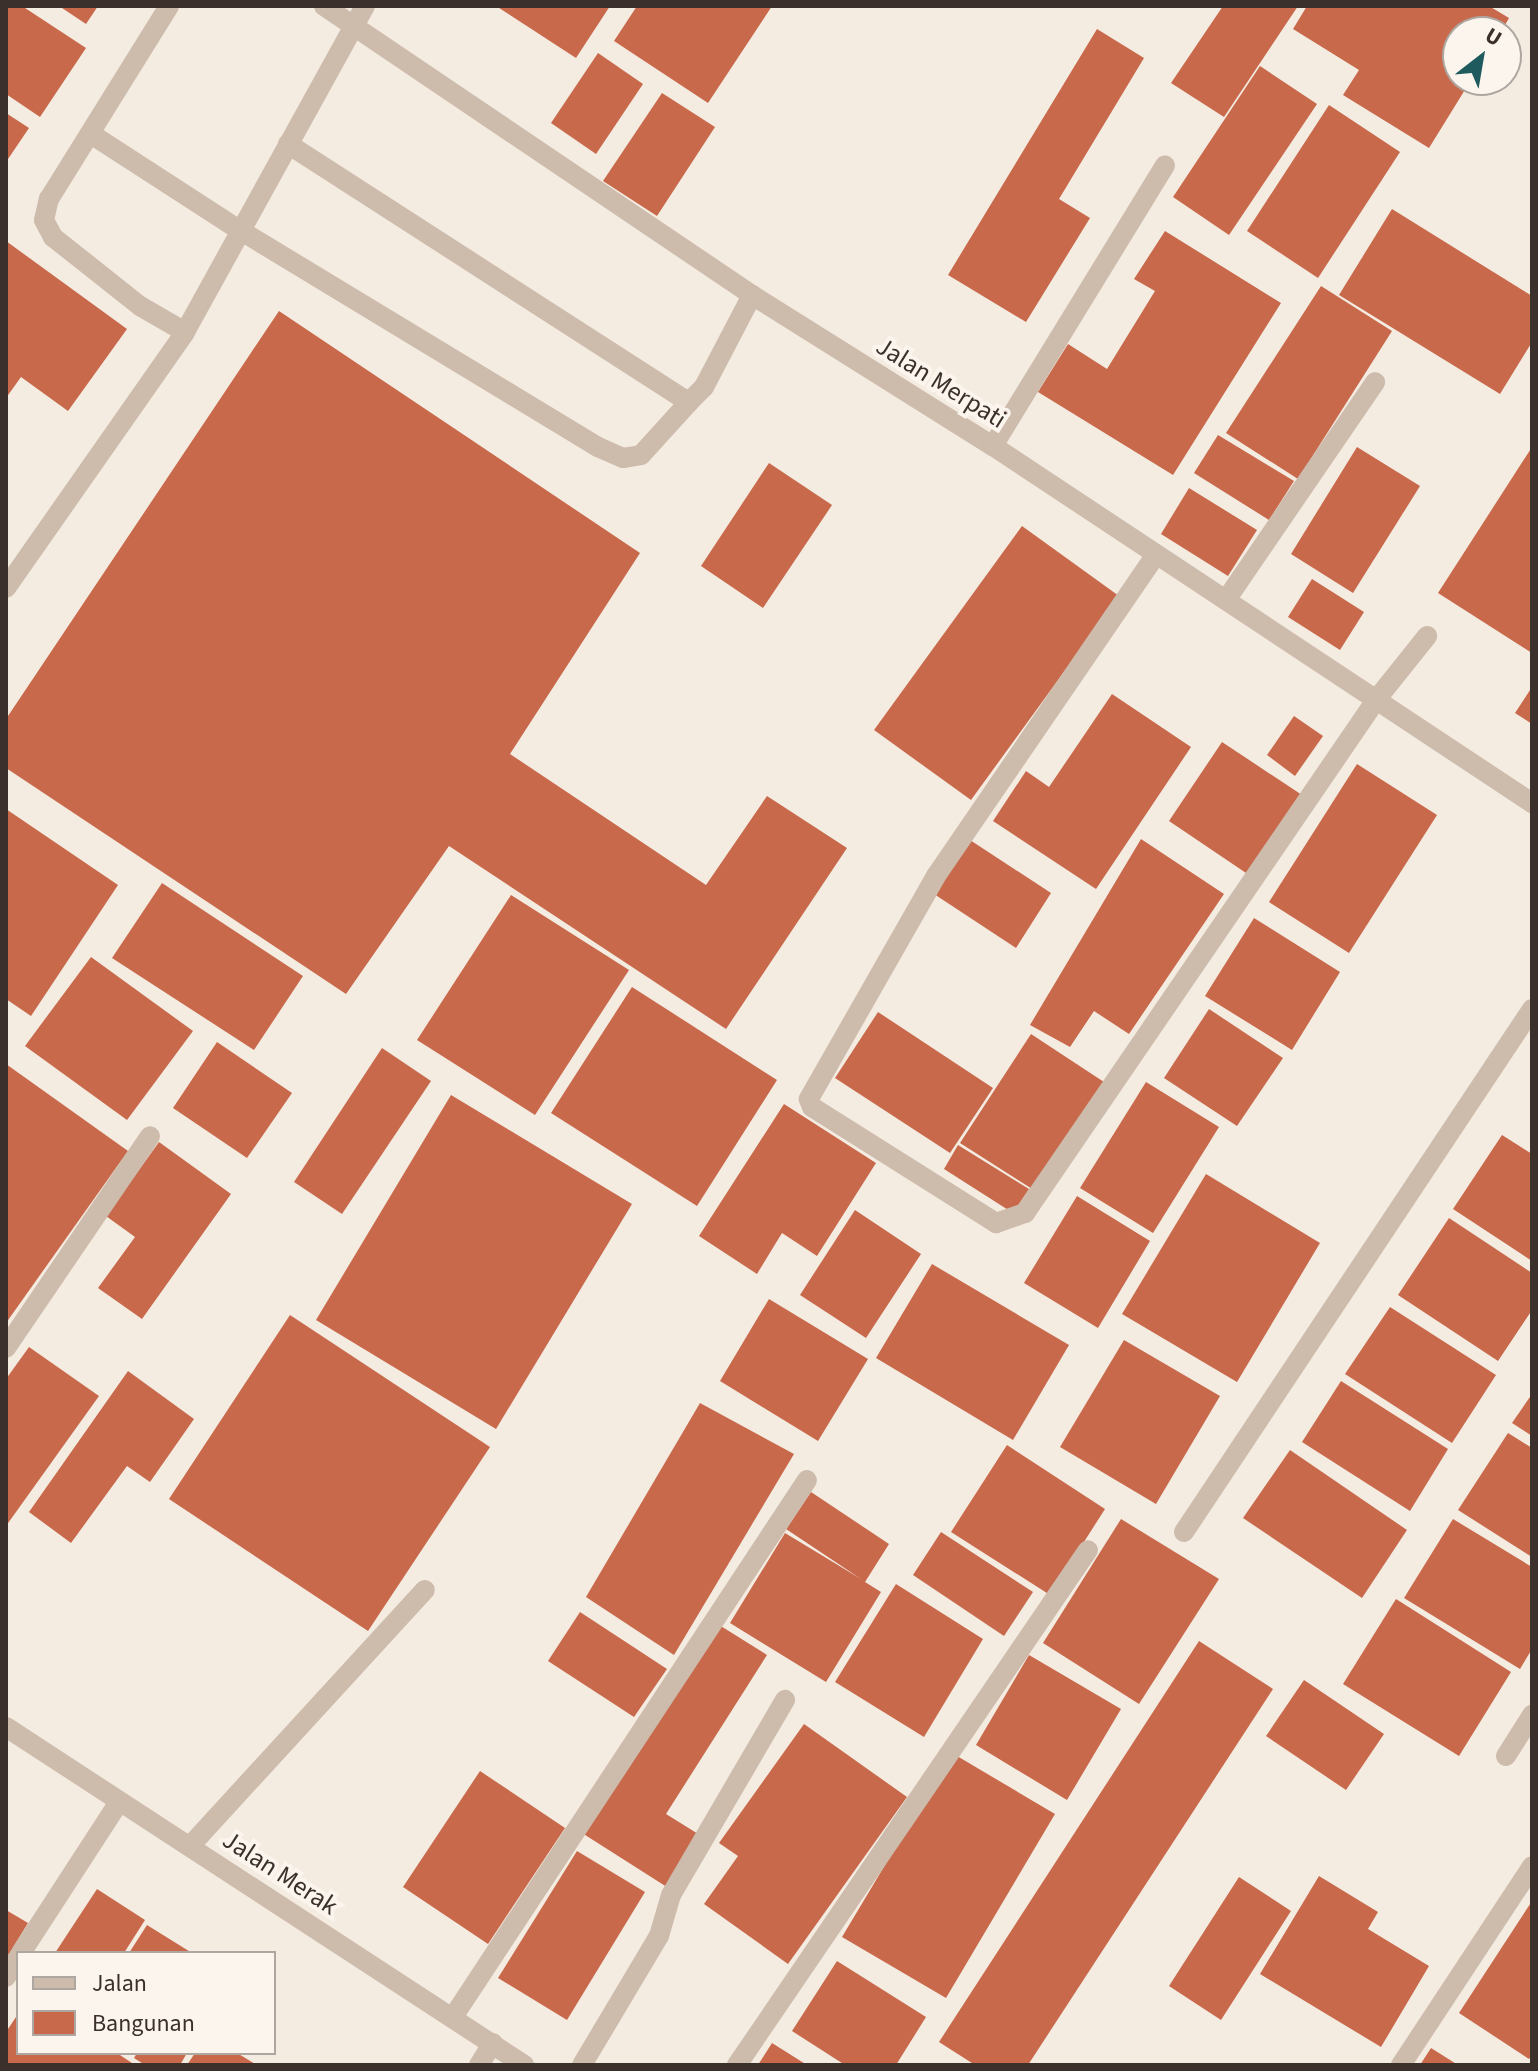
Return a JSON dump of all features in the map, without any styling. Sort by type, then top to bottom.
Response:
[{"type":"street","points":[[169,6],[49,199],[47,229],[140,306],[185,332]]},
{"type":"street","name":"Jalan Merpati","points":[[324,6],[752,295],[993,446],[1532,803]]},
{"type":"street","points":[[6,588],[185,332],[238,229],[365,6]]},
{"type":"street","points":[[91,134],[238,229],[623,458],[641,455],[704,387],[752,295]]},
{"type":"street","points":[[288,144],[689,402]]},
{"type":"street","points":[[993,446],[1165,165]]},
{"type":"street","points":[[1226,600],[1375,382]]},
{"type":"street","points":[[1155,556],[936,876],[812,1092],[812,1107],[988,1219],[1005,1223],[1025,1213],[1376,700],[1427,636]]},
{"type":"street","points":[[1184,1532],[1532,1009]]},
{"type":"street","points":[[6,1348],[150,1136]]},
{"type":"street","points":[[453,2017],[807,1480]]},
{"type":"street","points":[[737,2065],[1088,1550]]},
{"type":"street","points":[[191,1845],[425,1590]]},
{"type":"street","points":[[582,2065],[659,1936],[671,1895],[785,1700]]},
{"type":"street","points":[[1506,1756],[1532,1715]]},
{"type":"street","name":"Jalan Merak","points":[[6,1727],[524,2065]]},
{"type":"street","points":[[23,1951],[119,1802]]},
{"type":"street","points":[[1401,2065],[1532,1866]]},
{"type":"street","points":[[479,2065],[493,2043]]},
{"type":"building","points":[[6,6],[22,6],[86,48],[40,117],[6,94]]},
{"type":"building","points":[[59,6],[98,6],[86,24]]},
{"type":"building","points":[[496,6],[610,6],[576,58]]},
{"type":"building","points":[[637,6],[772,6],[708,103],[614,41]]},
{"type":"building","points":[[1223,6],[1298,6],[1224,117],[1171,83]]},
{"type":"building","points":[[1307,6],[1489,6],[1506,16],[1442,16],[1442,96],[1461,96],[1429,148],[1343,95],[1359,70],[1293,29]]},
{"type":"building","points":[[1097,29],[1144,58],[1059,199],[1090,218],[1026,322],[948,275]]},
{"type":"building","points":[[598,53],[643,84],[596,154],[551,123]]},
{"type":"building","points":[[1260,66],[1317,104],[1229,235],[1173,197]]},
{"type":"building","points":[[662,93],[715,127],[657,216],[603,181]]},
{"type":"building","points":[[1329,105],[1400,152],[1318,278],[1247,231]]},
{"type":"building","points":[[6,113],[29,128],[6,162]]},
{"type":"building","points":[[1392,209],[1532,296],[1532,342],[1500,394],[1339,295]]},
{"type":"building","points":[[1165,231],[1281,303],[1173,475],[1038,392],[1068,344],[1107,369],[1155,291],[1134,279]]},
{"type":"building","points":[[6,241],[127,329],[68,411],[21,377],[6,398]]},
{"type":"building","points":[[1321,286],[1392,331],[1298,479],[1226,433]]},
{"type":"building","points":[[279,311],[640,553],[510,754],[706,885],[767,796],[847,848],[726,1029],[449,846],[346,994],[6,768],[6,719]]},
{"type":"building","points":[[1218,435],[1294,481],[1269,520],[1194,473]]},
{"type":"building","points":[[1357,447],[1420,486],[1353,593],[1291,554]]},
{"type":"building","points":[[1532,447],[1532,653],[1438,593]]},
{"type":"building","points":[[769,463],[832,505],[763,608],[701,566]]},
{"type":"building","points":[[1189,488],[1257,530],[1228,576],[1161,534]]},
{"type":"building","points":[[1022,526],[1119,596],[971,800],[874,730]]},
{"type":"building","points":[[1312,579],[1364,612],[1340,650],[1288,617]]},
{"type":"building","points":[[1532,687],[1532,724],[1515,713]]},
{"type":"building","points":[[1112,694],[1191,747],[1096,889],[993,821],[1026,771],[1049,787]]},
{"type":"building","points":[[1294,716],[1323,736],[1295,776],[1267,755]]},
{"type":"building","points":[[1222,742],[1302,795],[1249,875],[1169,821]]},
{"type":"building","points":[[1357,764],[1437,815],[1349,953],[1269,902]]},
{"type":"building","points":[[6,809],[118,885],[31,1016],[6,999]]},
{"type":"building","points":[[1141,839],[1224,894],[1129,1034],[1094,1011],[1070,1047],[1030,1025]]},
{"type":"building","points":[[970,840],[1051,893],[1016,948],[934,894]]},
{"type":"building","points":[[162,883],[303,976],[254,1050],[112,958]]},
{"type":"building","points":[[511,895],[629,970],[535,1115],[417,1040]]},
{"type":"building","points":[[1254,918],[1340,972],[1292,1050],[1205,996]]},
{"type":"building","points":[[91,957],[193,1031],[127,1120],[25,1046]]},
{"type":"building","points":[[632,987],[777,1080],[697,1206],[551,1113]]},
{"type":"building","points":[[1209,1009],[1283,1058],[1237,1126],[1164,1078]]},
{"type":"building","points":[[878,1012],[993,1088],[950,1153],[835,1078]]},
{"type":"building","points":[[1031,1034],[1107,1084],[1037,1192],[960,1143]]},
{"type":"building","points":[[217,1042],[292,1093],[247,1158],[173,1108]]},
{"type":"building","points":[[382,1048],[431,1081],[342,1214],[294,1182]]},
{"type":"building","points":[[6,1064],[128,1151],[6,1323]]},
{"type":"building","points":[[1146,1082],[1219,1127],[1153,1233],[1080,1188]]},
{"type":"building","points":[[451,1095],[632,1204],[496,1429],[316,1320]]},
{"type":"building","points":[[784,1104],[876,1163],[817,1256],[782,1233],[757,1274],[699,1236]]},
{"type":"building","points":[[1502,1135],[1532,1154],[1532,1261],[1453,1209]]},
{"type":"building","points":[[159,1142],[231,1194],[142,1319],[98,1288],[135,1237],[106,1216]]},
{"type":"building","points":[[958,1145],[1029,1189],[1013,1213],[944,1169]]},
{"type":"building","points":[[1206,1174],[1320,1243],[1237,1382],[1122,1314]]},
{"type":"building","points":[[1077,1196],[1150,1241],[1098,1328],[1024,1283]]},
{"type":"building","points":[[855,1210],[921,1254],[866,1338],[800,1295]]},
{"type":"building","points":[[1449,1218],[1532,1273],[1532,1310],[1498,1361],[1398,1295]]},
{"type":"building","points":[[932,1264],[1069,1345],[1013,1440],[876,1358]]},
{"type":"building","points":[[769,1299],[868,1359],[818,1441],[720,1381]]},
{"type":"building","points":[[1390,1307],[1496,1375],[1452,1443],[1345,1374]]},
{"type":"building","points":[[290,1315],[490,1447],[368,1631],[169,1499]]},
{"type":"building","points":[[1124,1340],[1220,1396],[1156,1504],[1060,1447]]},
{"type":"building","points":[[29,1347],[99,1396],[6,1526],[6,1379]]},
{"type":"building","points":[[128,1371],[194,1419],[150,1482],[127,1466],[71,1543],[29,1512]]},
{"type":"building","points":[[1341,1381],[1448,1449],[1410,1511],[1302,1442]]},
{"type":"building","points":[[1532,1394],[1532,1436],[1512,1423]]},
{"type":"building","points":[[700,1403],[794,1454],[674,1655],[586,1597]]},
{"type":"building","points":[[1508,1433],[1532,1448],[1532,1557],[1458,1510]]},
{"type":"building","points":[[1007,1445],[1105,1509],[1050,1595],[951,1532]]},
{"type":"building","points":[[1290,1450],[1407,1530],[1362,1598],[1243,1518]]},
{"type":"building","points":[[811,1492],[889,1544],[865,1582],[881,1592],[826,1682],[730,1623],[785,1533],[861,1579],[786,1529]]},
{"type":"building","points":[[1121,1519],[1219,1579],[1139,1704],[1043,1643]]},
{"type":"building","points":[[1453,1519],[1532,1567],[1532,1649],[1520,1669],[1404,1598]]},
{"type":"building","points":[[941,1532],[1033,1592],[1004,1636],[913,1575]]},
{"type":"building","points":[[896,1584],[983,1639],[924,1737],[835,1682]]},
{"type":"building","points":[[1396,1599],[1511,1672],[1459,1756],[1343,1684]]},
{"type":"building","points":[[580,1612],[667,1669],[634,1717],[548,1661]]},
{"type":"building","points":[[716,1623],[767,1655],[666,1814],[703,1837],[670,1889],[582,1833]]},
{"type":"building","points":[[1199,1641],[1273,1689],[1028,2065],[975,2065],[939,2042]]},
{"type":"building","points":[[1029,1655],[1121,1709],[1067,1800],[976,1745]]},
{"type":"building","points":[[1304,1680],[1384,1734],[1346,1790],[1266,1736]]},
{"type":"building","points":[[804,1724],[907,1797],[788,1964],[704,1904],[738,1856],[719,1843]]},
{"type":"building","points":[[952,1753],[1055,1814],[946,1998],[842,1937]]},
{"type":"building","points":[[480,1771],[565,1828],[488,1944],[403,1887]]},
{"type":"building","points":[[577,1851],[645,1892],[567,2020],[498,1978]]},
{"type":"building","points":[[1319,1876],[1378,1912],[1368,1929],[1429,1966],[1381,2047],[1260,1974]]},
{"type":"building","points":[[1239,1877],[1291,1911],[1221,2020],[1169,1986]]},
{"type":"building","points":[[97,1889],[145,1920],[125,1951],[56,1951]]},
{"type":"building","points":[[1532,1901],[1532,2055],[1529,2059],[1459,2013]]},
{"type":"building","points":[[6,1910],[28,1923],[6,1959]]},
{"type":"building","points":[[147,1925],[189,1951],[130,1951]]},
{"type":"building","points":[[837,1961],[926,2017],[896,2065],[845,2065],[792,2031]]},
{"type":"building","points":[[16,2017],[16,2055],[120,2055],[135,2065],[6,2065],[6,2032]]},
{"type":"building","points":[[772,2043],[807,2065],[758,2065]]},
{"type":"building","points":[[1431,2048],[1458,2065],[1420,2065]]},
{"type":"building","points":[[136,2055],[186,2055],[180,2065],[145,2065],[134,2058]]},
{"type":"building","points":[[194,2055],[240,2055],[257,2065],[187,2065]]}]
